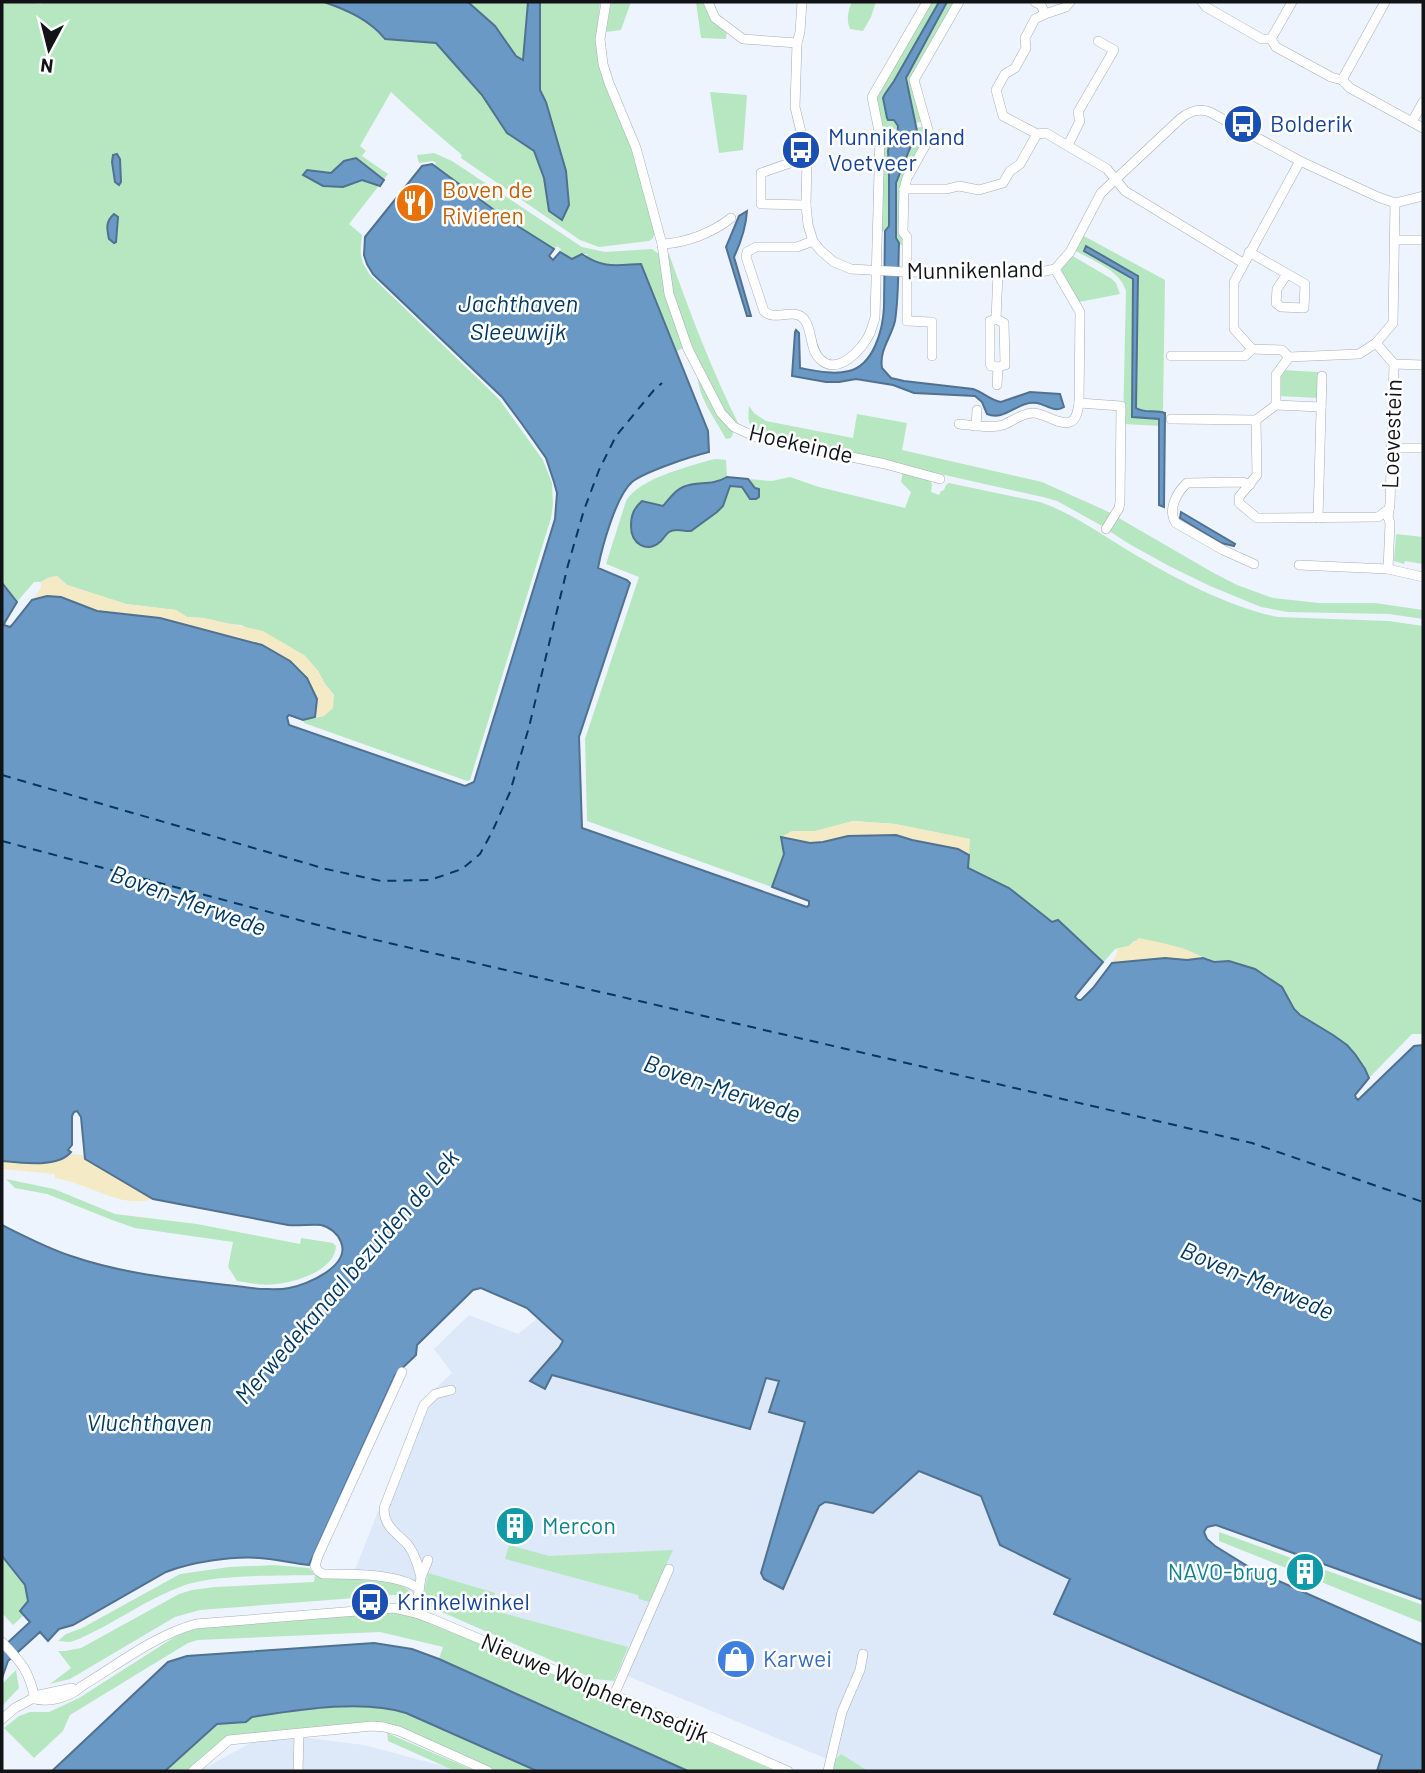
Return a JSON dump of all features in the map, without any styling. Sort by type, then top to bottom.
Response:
[{"type":"street","name":"Hoekeinde","points":[[606,2],[600,39],[603,64],[636,148],[662,244],[669,293],[688,349],[721,413],[734,427],[765,439],[940,478]]},
{"type":"street","points":[[708,2],[715,18],[743,39],[797,43]]},
{"type":"street","points":[[802,2],[797,43],[795,107],[807,157],[806,205],[813,241],[797,247],[756,247],[747,252],[746,257],[766,314],[802,316],[820,360],[836,365],[859,350],[870,334],[875,318],[879,270],[880,136],[872,97],[927,2]]},
{"type":"street","points":[[932,356],[932,322],[907,321],[908,280],[903,272],[907,237],[903,232],[904,189],[907,178],[930,137],[914,80],[959,2]]},
{"type":"street","points":[[1035,2],[1041,5],[1045,14]]},
{"type":"street","points":[[1070,2],[1066,7],[1035,19],[1025,38],[1026,48],[1015,68],[1005,74],[996,90],[1003,116],[1037,134],[1046,133],[1068,145],[1107,169],[1125,191],[1243,263]]},
{"type":"street","points":[[1202,2],[1206,7],[1262,39],[1271,39]]},
{"type":"street","points":[[1271,39],[1292,2]]},
{"type":"street","points":[[1342,80],[1385,2]]},
{"type":"street","points":[[1271,39],[1276,47],[1331,77],[1342,80],[1350,88],[1423,128]]},
{"type":"street","points":[[1068,145],[1080,121],[1078,112],[1114,50],[1098,41]]},
{"type":"street","points":[[1412,122],[1423,102]]},
{"type":"street","name":"Munnikenland","points":[[813,241],[834,262],[851,269],[998,274],[1031,274],[1055,269],[1070,252],[1101,193],[1187,113],[1203,110],[1300,161],[1395,203]]},
{"type":"street","points":[[904,189],[947,189],[960,186],[979,190],[1003,183],[1010,171],[1020,164],[1037,134]]},
{"type":"street","points":[[806,205],[761,204],[761,173],[807,157]]},
{"type":"street","points":[[1300,161],[1234,282],[1234,329],[1252,349],[1282,350],[1289,357],[1359,354],[1376,344],[1394,323],[1395,203],[1423,196]]},
{"type":"street","points":[[662,244],[675,244],[712,230],[731,218]]},
{"type":"street","points":[[1395,240],[1423,240]]},
{"type":"street","points":[[1249,252],[1287,274]]},
{"type":"street","points":[[959,425],[992,427],[1031,413],[1068,423],[1073,421],[1079,403],[1080,312],[1055,269]]},
{"type":"street","points":[[996,319],[998,274]]},
{"type":"street","points":[[996,319],[1004,323],[1005,330],[1005,365],[998,367],[989,363],[990,321],[996,319]]},
{"type":"street","name":"Loevestein","points":[[1376,344],[1394,364],[1389,509]]},
{"type":"street","points":[[1171,356],[1245,356],[1252,349]]},
{"type":"street","points":[[1276,405],[1276,375],[1289,357]]},
{"type":"street","points":[[1394,364],[1423,365]]},
{"type":"street","points":[[998,367],[998,385]]},
{"type":"street","points":[[1318,518],[1322,376]]},
{"type":"street","points":[[1079,403],[1121,406],[1120,502],[1106,529]]},
{"type":"street","points":[[1171,419],[1256,420],[1276,405],[1321,407]]},
{"type":"street","points":[[976,426],[977,410]]},
{"type":"street","points":[[1256,420],[1257,475],[1238,497],[1239,503],[1257,518],[1378,517],[1389,509]]},
{"type":"street","points":[[1391,448],[1423,448]]},
{"type":"street","points":[[1250,485],[1242,482],[1187,483],[1181,489],[1172,517],[1176,523],[1188,530],[1254,564]]},
{"type":"street","points":[[1388,569],[1389,509]]},
{"type":"street","points":[[1299,565],[1388,569],[1423,577]]},
{"type":"street","points":[[402,1373],[315,1566],[318,1572],[323,1574],[362,1574],[394,1579],[410,1583],[419,1589]]},
{"type":"street","points":[[421,1577],[410,1547],[386,1523],[384,1508],[424,1405],[435,1394],[451,1390]]},
{"type":"street","points":[[416,1613],[421,1577],[428,1560]]},
{"type":"street","points":[[614,1695],[668,1569]]},
{"type":"street","name":"Nieuwe Wolpherensedijk","points":[[2,1719],[15,1708],[35,1699],[62,1697],[73,1693],[158,1640],[196,1623],[385,1608],[416,1613],[788,1771]]},
{"type":"street","points":[[3,1643],[27,1672],[35,1699]]},
{"type":"street","points":[[828,1771],[842,1712],[860,1670],[863,1654]]},
{"type":"street","points":[[193,1771],[229,1740],[372,1726],[399,1731],[488,1771]]},
{"type":"street","points":[[298,1771],[299,1734]]},
{"type":"shaded area","points":[[469,1315],[518,1334],[538,1318],[563,1341],[530,1380],[544,1389],[552,1375],[750,1429],[766,1377],[779,1381],[805,1422],[761,1573],[765,1579],[783,1589],[819,1506],[832,1502],[873,1513],[919,1471],[981,1496],[1000,1545],[1070,1579],[1055,1615],[1383,1756],[1377,1771],[856,1771],[485,1617],[353,1575],[421,1402],[452,1373],[434,1349]]},
{"type":"shaded area","points":[[269,1733],[364,1745],[462,1771],[199,1771]]},
{"type":"green space","points":[[2,2],[324,2],[358,16],[385,39],[436,43],[482,95],[507,133],[534,151],[544,178],[549,211],[569,205],[566,171],[540,90],[540,2],[600,2],[597,40],[634,155],[655,232],[649,241],[599,247],[580,240],[461,158],[462,155],[391,92],[360,146],[366,151],[362,156],[388,174],[349,224],[362,235],[364,266],[371,276],[499,399],[543,460],[552,483],[551,518],[470,780],[304,723],[303,720],[324,716],[334,695],[304,655],[241,625],[187,617],[176,610],[126,604],[67,585],[57,576],[34,582],[17,602],[2,583]]},
{"type":"green space","points":[[468,2],[528,2],[524,60],[516,56],[495,26]]},
{"type":"green space","points":[[611,2],[631,2],[621,30],[606,32]]},
{"type":"green space","points":[[696,2],[705,2],[727,28],[726,39],[701,38]]},
{"type":"green space","points":[[852,2],[876,2],[863,31],[850,29],[848,15]]},
{"type":"green space","points":[[930,2],[939,2],[888,89],[888,120],[894,120],[898,128],[882,133],[877,95]]},
{"type":"green space","points":[[947,2],[955,2],[913,74],[923,121],[916,123],[906,78]]},
{"type":"green space","points":[[710,92],[747,95],[743,150],[719,153]]},
{"type":"green space","points":[[924,126],[926,136],[903,199],[903,247],[896,239],[896,183],[917,135],[917,128]]},
{"type":"green space","points":[[897,134],[888,151],[889,226],[881,233],[882,138]]},
{"type":"green space","points":[[434,153],[452,161],[582,247],[605,252],[652,249],[659,254],[666,299],[685,347],[677,351],[641,264],[599,263],[587,257],[587,254],[572,259],[560,252],[561,249],[557,246],[554,249],[505,218],[435,166],[433,161],[419,163],[417,155]]},
{"type":"green space","points":[[1082,235],[1165,280],[1161,426],[1123,424],[1126,291],[1112,272],[1074,250]]},
{"type":"green space","points":[[667,253],[740,427],[734,424],[714,398],[671,295]]},
{"type":"green space","points":[[1071,255],[1112,279],[1120,294],[1079,302],[1060,271]]},
{"type":"green space","points":[[1282,370],[1318,372],[1318,398],[1278,396],[1279,375]]},
{"type":"green space","points":[[697,373],[734,431],[731,438],[726,439],[708,408],[700,391]]},
{"type":"green space","points":[[749,406],[766,421],[853,438],[857,414],[907,423],[902,450],[1042,482],[1111,513],[1104,527],[1057,501],[1043,497],[758,433],[750,425]]},
{"type":"green space","points":[[716,459],[726,460],[727,477],[718,482],[682,487],[663,506],[634,509],[631,522],[660,542],[669,531],[691,531],[717,512],[730,486],[742,487],[746,494],[755,488],[748,479],[772,481],[790,477],[819,487],[905,508],[911,492],[901,482],[903,470],[929,479],[932,484],[931,492],[939,495],[949,483],[1053,507],[1189,584],[1261,613],[1278,617],[1389,621],[1423,626],[1423,1034],[1412,1034],[1369,1078],[1352,1051],[1333,1035],[1300,1015],[1282,987],[1263,973],[1225,961],[1214,962],[1184,949],[1134,941],[1129,946],[1115,949],[1103,963],[1058,920],[1052,922],[1009,888],[968,868],[969,839],[895,824],[853,821],[816,831],[792,831],[772,887],[587,821],[585,739],[639,577],[606,564],[626,501],[652,480]]},
{"type":"green space","points":[[1117,517],[1237,585],[1273,598],[1319,603],[1375,603],[1423,610],[1423,619],[1389,614],[1287,612],[1261,607],[1210,586],[1131,545],[1109,531]]},
{"type":"green space","points":[[1396,534],[1423,537],[1423,564],[1394,561]]},
{"type":"green space","points":[[6,1179],[54,1189],[115,1214],[197,1224],[300,1244],[301,1238],[333,1243],[336,1246],[329,1262],[304,1277],[271,1285],[237,1281],[228,1267],[233,1242],[135,1228],[47,1194],[15,1188]]},
{"type":"green space","points":[[1219,1532],[1423,1605],[1423,1623],[1219,1541]]},
{"type":"green space","points":[[509,1545],[549,1556],[673,1550],[649,1602],[639,1599],[638,1595],[505,1559]]},
{"type":"green space","points":[[2,1556],[25,1585],[28,1596],[27,1604],[20,1611],[24,1615],[13,1625],[2,1613]]},
{"type":"green space","points":[[274,1565],[309,1568],[315,1575],[231,1577],[199,1581],[158,1597],[79,1639],[70,1642],[58,1641],[66,1634],[82,1628],[180,1574],[229,1567]]},
{"type":"green space","points":[[428,1573],[495,1593],[491,1610],[628,1647],[614,1681],[594,1679],[428,1606],[423,1599]]},
{"type":"green space","points":[[315,1575],[384,1580],[407,1589],[413,1596],[412,1599],[394,1595],[200,1610],[175,1617],[70,1679],[50,1684],[71,1668],[58,1651],[81,1648],[179,1594],[215,1587],[314,1582]]},
{"type":"green space","points":[[393,1613],[410,1615],[461,1634],[775,1771],[688,1771],[439,1659],[443,1647],[380,1632],[198,1640],[188,1643],[70,1715],[63,1731],[34,1758],[4,1728],[19,1716],[30,1712],[49,1712],[79,1698],[182,1633],[203,1627]]},
{"type":"green space","points":[[16,1670],[19,1688],[2,1706],[2,1684]]},
{"type":"green space","points":[[368,1706],[392,1708],[406,1713],[537,1771],[489,1771],[392,1728],[235,1740],[189,1771],[165,1771],[217,1724],[246,1722],[252,1717],[302,1709]]},
{"type":"green space","points":[[387,1733],[475,1771],[455,1771],[388,1741]]},
{"type":"green space","points":[[841,1754],[868,1771],[833,1771],[835,1760]]},
{"type":"sand","points":[[57,576],[67,585],[126,604],[176,610],[187,617],[263,631],[304,655],[334,695],[333,708],[324,716],[315,717],[317,699],[262,645],[160,618],[97,611],[61,597],[33,600],[41,582]]},
{"type":"sand","points":[[853,821],[895,824],[970,839],[969,855],[958,849],[896,835],[848,836],[810,843],[781,837],[792,831],[816,831]]},
{"type":"sand","points":[[1139,938],[1180,948],[1203,958],[1112,963],[1118,951],[1115,949],[1129,946]]},
{"type":"sand","points":[[71,1154],[85,1155],[153,1199],[123,1200],[55,1178],[55,1174],[2,1169],[2,1161],[47,1163]]},
{"type":"water","points":[[324,2],[468,2],[495,26],[516,56],[523,60],[528,2],[540,2],[540,90],[566,171],[569,205],[562,220],[549,211],[544,178],[534,151],[507,133],[482,95],[436,43],[385,39],[358,16]]},
{"type":"water","points":[[939,2],[947,2],[906,78],[917,131],[896,183],[896,238],[899,243],[897,302],[895,321],[882,355],[882,368],[891,378],[973,389],[1001,402],[1030,392],[1060,394],[1064,407],[1061,409],[1030,403],[994,416],[987,414],[982,402],[975,396],[914,393],[893,385],[856,379],[826,382],[792,376],[796,330],[799,333],[800,368],[831,373],[849,371],[865,362],[876,345],[884,307],[885,231],[889,226],[888,151],[897,137],[898,126],[894,120],[888,120],[883,98]]},
{"type":"water","points":[[117,154],[120,159],[119,185],[115,182],[112,162],[113,155]]},
{"type":"water","points":[[356,158],[384,180],[380,186],[362,180],[343,187],[323,186],[303,175],[307,170],[331,173],[344,161]]},
{"type":"water","points":[[432,164],[505,218],[554,249],[549,256],[553,260],[560,252],[572,259],[582,254],[604,264],[641,264],[708,431],[709,452],[657,469],[632,482],[615,510],[606,535],[598,568],[630,583],[579,737],[582,828],[807,907],[809,901],[772,887],[784,854],[781,837],[810,843],[848,836],[896,835],[958,849],[969,855],[968,868],[1009,888],[1052,922],[1058,920],[1103,962],[1076,995],[1078,1000],[1093,988],[1112,963],[1203,958],[1214,962],[1229,961],[1255,969],[1282,987],[1300,1015],[1333,1035],[1355,1054],[1369,1078],[1355,1095],[1358,1100],[1414,1046],[1423,1045],[1423,1600],[1216,1525],[1207,1527],[1204,1532],[1215,1546],[1254,1570],[1423,1645],[1423,1771],[1377,1771],[1382,1755],[1054,1614],[1070,1579],[1000,1545],[981,1496],[919,1471],[873,1513],[825,1502],[819,1506],[783,1589],[764,1579],[761,1573],[805,1422],[769,1412],[779,1381],[766,1378],[750,1429],[552,1375],[545,1389],[530,1381],[563,1341],[527,1308],[481,1288],[473,1290],[417,1345],[416,1355],[395,1375],[309,1565],[237,1558],[176,1568],[73,1625],[59,1629],[48,1641],[40,1632],[8,1661],[2,1678],[2,1648],[30,1622],[20,1611],[28,1601],[25,1585],[2,1556],[2,1225],[71,1256],[117,1269],[261,1289],[289,1288],[306,1283],[334,1266],[342,1251],[336,1234],[321,1225],[288,1225],[153,1199],[85,1159],[81,1117],[77,1111],[72,1116],[72,1145],[68,1150],[71,1152],[65,1157],[39,1163],[2,1161],[2,583],[17,602],[4,625],[10,627],[32,600],[47,596],[61,597],[97,611],[160,618],[262,645],[290,661],[307,678],[317,699],[315,717],[303,720],[289,715],[289,725],[465,786],[474,782],[555,519],[557,493],[546,458],[502,397],[373,274],[367,264],[364,255],[365,237],[422,166]]},
{"type":"water","points":[[747,211],[743,235],[734,257],[751,316],[747,316],[726,247],[739,216]]},
{"type":"water","points":[[114,214],[118,217],[114,243],[109,239],[107,229]]},
{"type":"water","points":[[1086,246],[1138,276],[1136,408],[1165,413],[1164,507],[1159,505],[1159,419],[1132,417],[1133,279],[1084,251]]},
{"type":"water","points":[[727,477],[748,479],[759,489],[759,497],[750,499],[742,487],[730,486],[723,506],[691,531],[672,531],[650,547],[641,545],[634,538],[632,518],[642,501],[663,506],[683,487],[715,482]]},
{"type":"water","points":[[1181,512],[1235,544],[1234,546],[1221,543],[1180,518]]},
{"type":"water","points":[[374,1643],[412,1649],[439,1659],[688,1771],[537,1771],[406,1713],[350,1706],[289,1711],[252,1717],[246,1722],[217,1724],[165,1771],[52,1771],[168,1662],[187,1656]]},
{"type":"ferry route","points":[[2,775],[326,869],[381,881],[430,880],[462,869],[480,854],[510,792],[529,727],[568,565],[599,470],[616,436],[662,383]]},
{"type":"ferry route","points":[[2,841],[363,937],[1252,1143],[1423,1202]]},
{"type":"place","name":"Bolderik","points":[[1243,124]]},
{"type":"place","name":"Munnikenland Voetveer","points":[[801,150]]},
{"type":"place","name":"Boven de Rivieren","points":[[415,203]]},
{"type":"place","name":"Mercon","points":[[515,1526]]},
{"type":"place","name":"NAVO-brug","points":[[1305,1572]]},
{"type":"place","name":"Krinkelwinkel","points":[[370,1602]]},
{"type":"place","name":"Karwei","points":[[736,1659]]},
{"type":"water label","name":"Jachthaven Sleeuwijk","points":[[518,318]]},
{"type":"water label","name":"Boven-Merwede","points":[[188,901]]},
{"type":"water label","name":"Boven-Merwede","points":[[722,1089]]},
{"type":"water label","name":"Merwedekanaal bezuiden de Lek","points":[[347,1277]]},
{"type":"water label","name":"Boven-Merwede","points":[[1257,1281]]},
{"type":"water label","name":"Vluchthaven","points":[[149,1423]]}]
